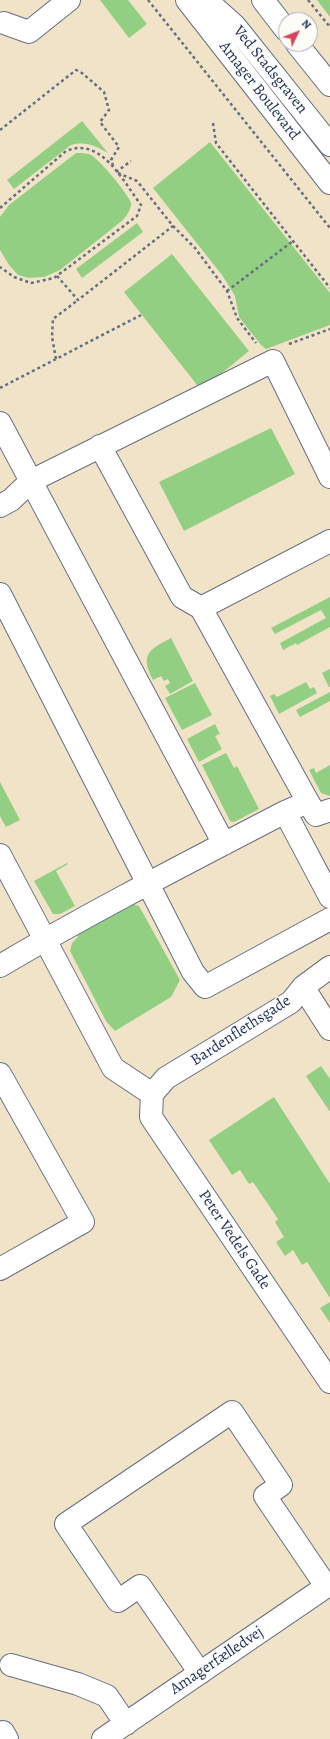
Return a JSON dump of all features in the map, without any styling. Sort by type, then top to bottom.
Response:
[{"type":"street","points":[[1,22],[28,32],[69,0]]},
{"type":"street","name":"Amager Boulevard","points":[[187,0],[330,182]]},
{"type":"street","name":"Ved Stadsgraven","points":[[206,0],[235,26],[330,145]]},
{"type":"street","points":[[263,0],[278,20]]},
{"type":"street","points":[[303,52],[330,85]]},
{"type":"street","points":[[0,506],[11,500],[31,481],[271,357],[330,477]]},
{"type":"street","points":[[0,423],[224,844]]},
{"type":"street","points":[[100,446],[182,597],[201,608],[316,815],[330,810]]},
{"type":"street","points":[[201,608],[330,541]]},
{"type":"street","points":[[0,594],[193,972],[205,987],[330,919]]},
{"type":"street","points":[[0,966],[45,939],[148,883],[285,812],[308,802]]},
{"type":"street","points":[[285,812],[330,897]]},
{"type":"street","points":[[0,855],[114,1068],[152,1094]]},
{"type":"street","name":"Bardenflethsgade","points":[[152,1094],[166,1078],[291,1002],[303,987],[330,967]]},
{"type":"street","points":[[303,987],[330,1029]]},
{"type":"street","points":[[0,1074],[83,1222],[0,1269]]},
{"type":"street","name":"Peter Vedels Gade","points":[[152,1094],[151,1117],[330,1382]]},
{"type":"street","points":[[200,1673],[140,1586],[118,1601],[66,1524],[232,1412],[281,1485],[265,1496],[328,1585]]},
{"type":"street","name":"Amagerfælledvej","points":[[103,1739],[328,1585]]},
{"type":"street","points":[[11,1665],[78,1684],[107,1696],[126,1724]]},
{"type":"path","points":[[148,0],[330,228]]},
{"type":"path","points":[[308,0],[330,28]]},
{"type":"path","points":[[0,130],[76,70],[82,73],[104,92],[109,110],[100,122],[119,147],[111,160],[116,172],[137,180],[173,226],[195,248],[226,291],[237,318],[261,349],[271,357],[330,329]]},
{"type":"path","points":[[213,122],[216,143],[330,288]]},
{"type":"path","points":[[0,208],[66,151],[76,147],[92,150],[107,159],[141,205],[137,216],[57,276],[43,282],[31,283],[14,277],[0,267]]},
{"type":"path","points":[[116,172],[131,161]]},
{"type":"path","points":[[56,359],[52,337],[53,319],[173,226]]},
{"type":"path","points":[[226,291],[293,241]]},
{"type":"path","points":[[57,276],[78,300]]},
{"type":"path","points":[[0,388],[142,315]]},
{"type":"green space","points":[[100,0],[128,0],[147,24],[129,38]]},
{"type":"green space","points":[[317,0],[330,0],[330,17]]},
{"type":"green space","points":[[82,121],[108,153],[95,146],[86,144],[71,145],[14,189],[7,180]]},
{"type":"green space","points":[[210,142],[330,293],[330,325],[266,349],[261,345],[239,317],[235,296],[222,275],[153,188]]},
{"type":"green space","points":[[76,153],[91,155],[107,170],[120,185],[129,199],[131,203],[130,210],[123,220],[60,270],[44,277],[29,278],[18,275],[9,265],[0,250],[0,217],[9,205]]},
{"type":"green space","points":[[137,223],[143,232],[82,278],[76,269]]},
{"type":"green space","points":[[172,254],[249,351],[201,390],[124,292]]},
{"type":"green space","points":[[271,428],[295,474],[184,531],[159,482]]},
{"type":"green space","points":[[330,597],[330,627],[297,645],[296,643],[283,650],[280,643],[326,618],[321,610],[275,634],[271,628]]},
{"type":"green space","points":[[171,638],[193,681],[170,694],[165,686],[170,683],[168,679],[164,681],[161,676],[153,680],[147,665],[147,659],[148,654],[152,650]]},
{"type":"green space","points":[[330,669],[330,687],[329,687],[322,673]]},
{"type":"green space","points":[[306,682],[310,689],[314,687],[317,693],[279,714],[270,696],[274,694],[277,697]]},
{"type":"green space","points":[[195,683],[212,715],[182,730],[165,698]]},
{"type":"green space","points":[[330,692],[330,701],[300,717],[296,710]]},
{"type":"green space","points":[[215,724],[220,734],[215,736],[222,749],[199,762],[187,739]]},
{"type":"green space","points":[[226,753],[234,768],[237,766],[259,809],[234,822],[230,821],[202,765]]},
{"type":"green space","points":[[330,765],[330,796],[321,793],[309,770],[314,768],[316,773]]},
{"type":"green space","points":[[0,782],[20,820],[6,827],[0,816]]},
{"type":"green space","points":[[67,863],[68,864],[56,871],[75,906],[60,914],[53,914],[34,881]]},
{"type":"green space","points":[[133,904],[139,906],[180,980],[171,997],[115,1031],[106,1021],[70,951],[72,943],[78,937],[77,933]]},
{"type":"green space","points":[[321,1066],[330,1079],[330,1112],[306,1076]]},
{"type":"green space","points":[[274,1097],[330,1184],[330,1298],[307,1262],[302,1265],[293,1250],[285,1256],[276,1242],[284,1237],[275,1222],[278,1219],[253,1182],[249,1184],[240,1170],[232,1175],[209,1140]]},
{"type":"green space","points":[[330,1302],[330,1323],[320,1308]]}]
